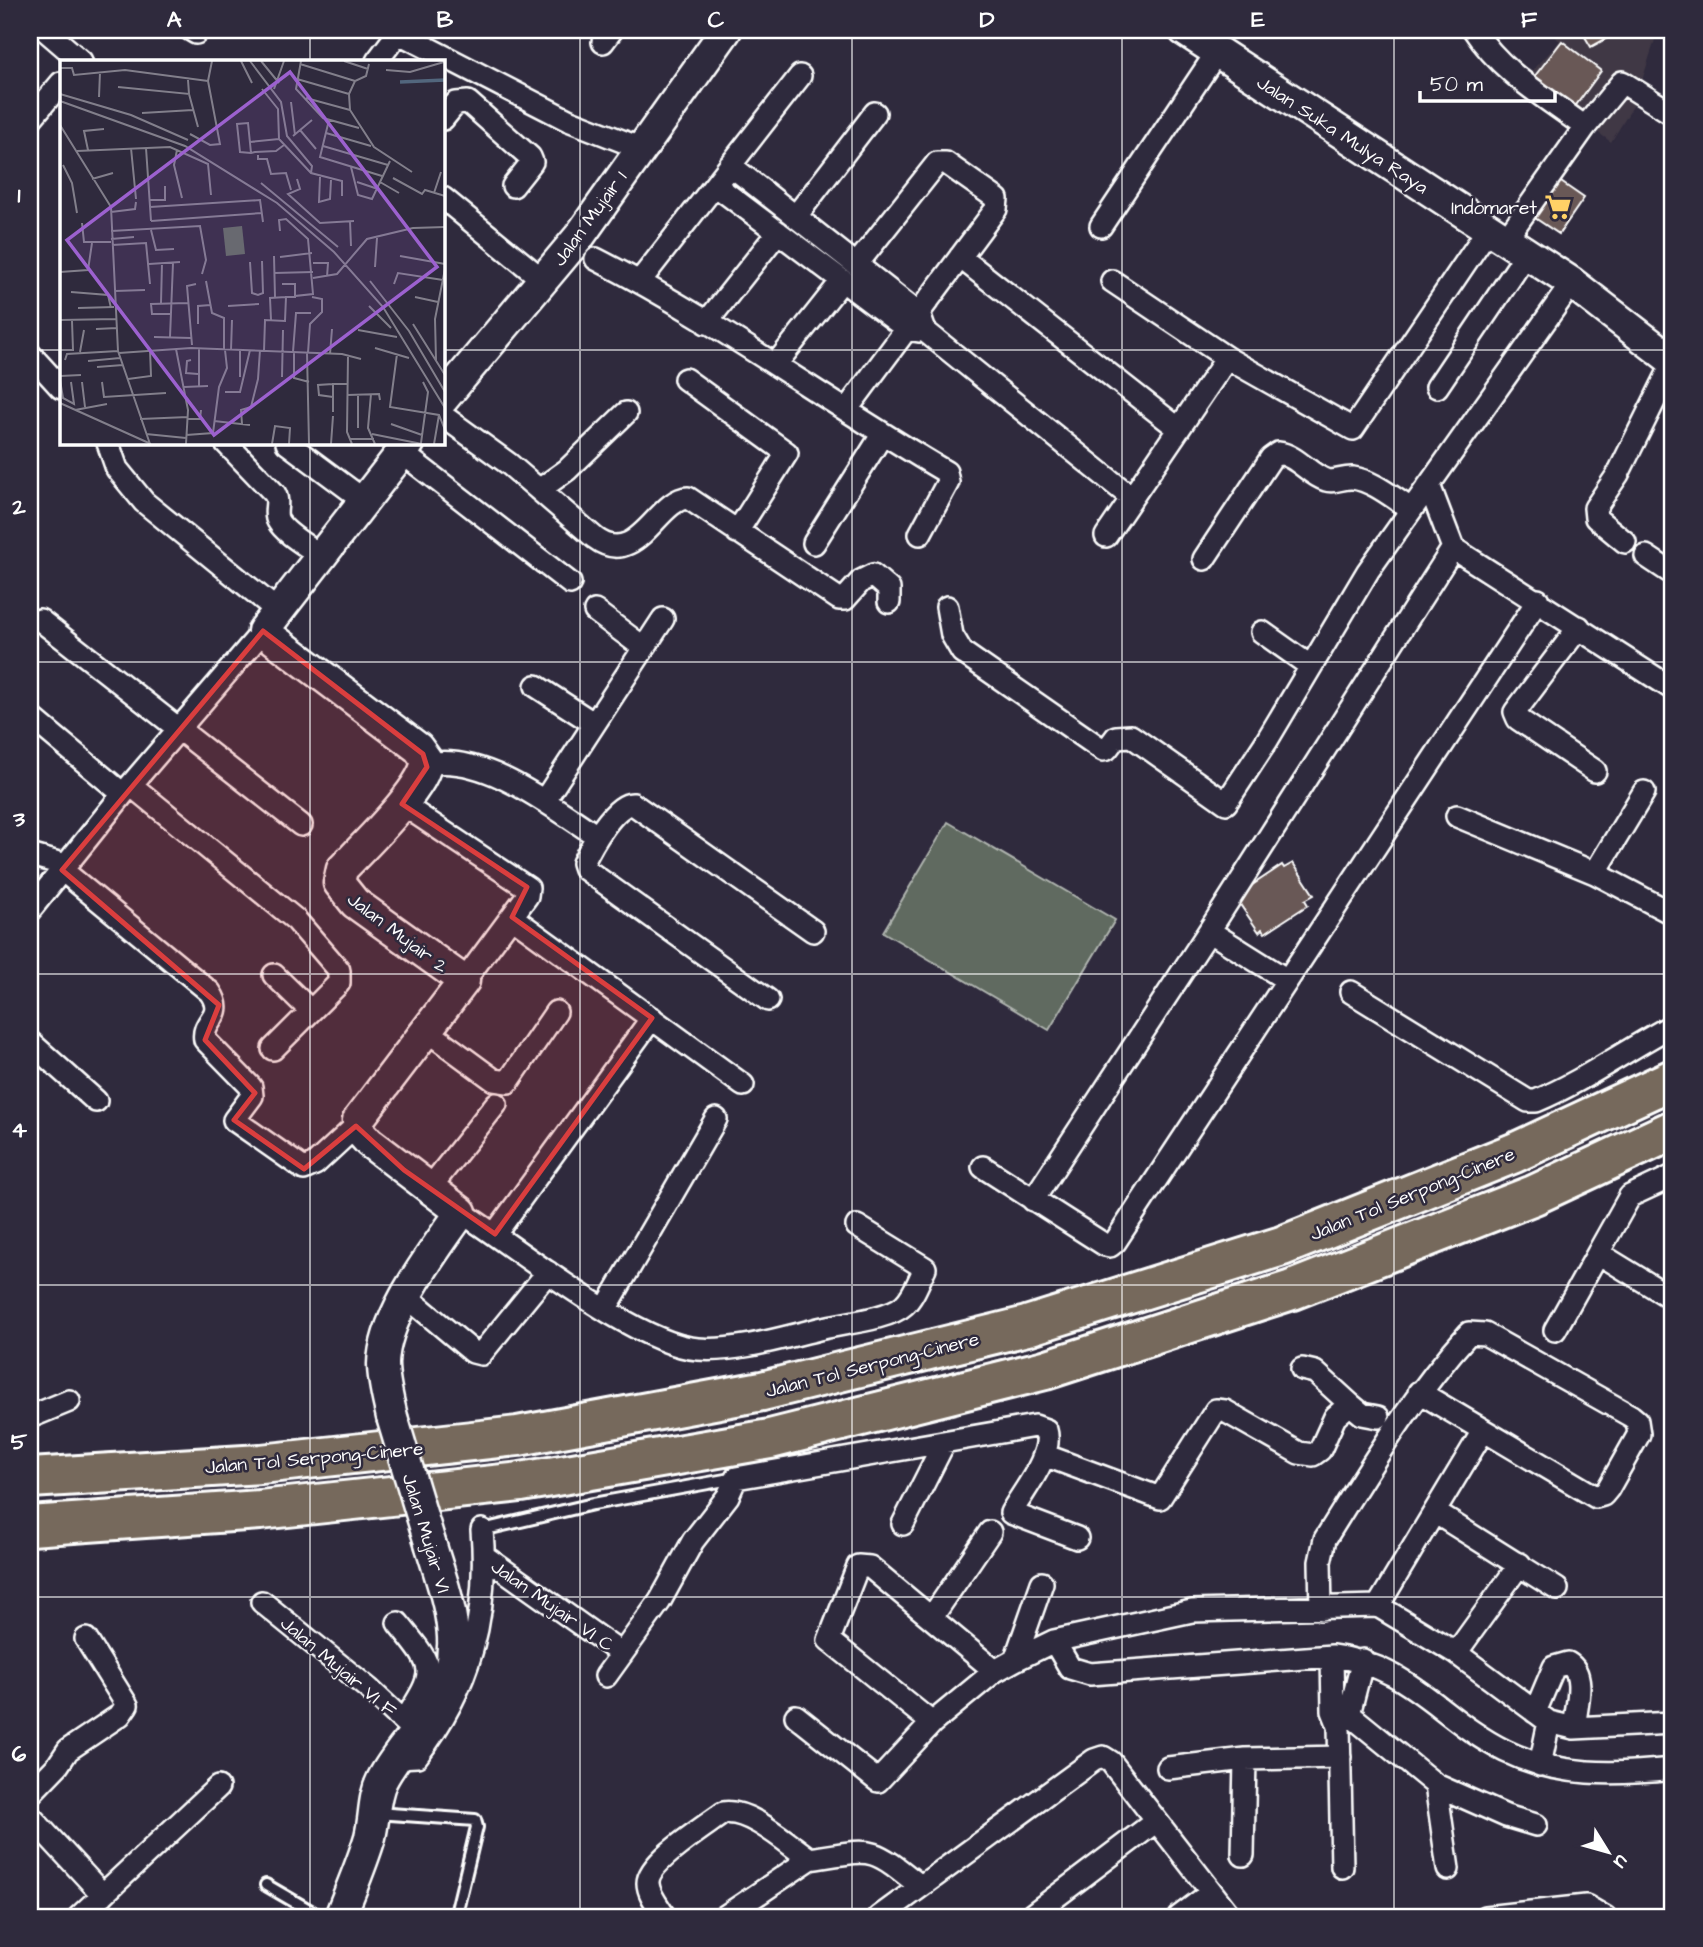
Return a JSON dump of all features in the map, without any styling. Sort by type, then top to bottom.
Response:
[{"type":"highway","name":"Jalan Tol Serpong–Cinere","points":[[30,1478],[261,1464],[518,1436],[775,1388],[1027,1326],[1282,1246],[1514,1153],[1673,1079]]},
{"type":"highway","points":[[30,1526],[260,1510],[521,1482],[770,1439],[1045,1370],[1292,1290],[1534,1195],[1673,1130]]},
{"type":"street","points":[[45,30],[79,60]]},
{"type":"street","name":"Jalan Mujair 1","points":[[444,398],[579,237],[726,30]]},
{"type":"street","name":"Jalan Suka Mulya Raya","points":[[1184,30],[1572,283],[1673,362]]},
{"type":"street","points":[[1474,30],[1488,51],[1524,84],[1585,127]]},
{"type":"street","points":[[378,60],[395,31],[568,120],[640,148]]},
{"type":"street","points":[[1101,226],[1217,52]]},
{"type":"street","points":[[640,281],[800,76]]},
{"type":"street","points":[[1112,281],[1227,358],[1350,429],[1357,425],[1507,240],[1585,127],[1622,82],[1673,114]]},
{"type":"street","points":[[30,120],[60,84]]},
{"type":"street","points":[[444,118],[459,100],[468,102],[530,157],[532,162],[513,186]]},
{"type":"street","points":[[796,216],[875,113]]},
{"type":"street","points":[[847,409],[917,325],[998,202],[996,197],[941,162],[934,165],[857,264]]},
{"type":"street","points":[[730,165],[857,264],[917,325],[1132,498]]},
{"type":"street","points":[[715,185],[841,282],[917,325]]},
{"type":"street","points":[[444,199],[542,280]]},
{"type":"street","points":[[706,323],[778,232]]},
{"type":"street","points":[[1437,387],[1507,240]]},
{"type":"street","points":[[960,257],[1179,429]]},
{"type":"street","points":[[596,259],[640,281],[847,409],[882,435],[946,472],[948,477],[920,534]]},
{"type":"street","points":[[776,364],[841,282]]},
{"type":"street","points":[[947,607],[957,646],[1014,689],[1102,750],[1107,749],[1116,737],[1131,736],[1226,803],[1266,742],[1368,571],[1572,283]]},
{"type":"street","points":[[30,354],[60,386]]},
{"type":"street","points":[[1106,536],[1227,358]]},
{"type":"street","points":[[1625,542],[1595,519],[1595,508],[1618,474],[1673,362]]},
{"type":"street","points":[[685,379],[786,451],[785,460],[737,532]]},
{"type":"street","points":[[539,490],[567,470],[626,412]]},
{"type":"street","points":[[444,417],[539,490],[595,538],[610,547],[619,547],[629,542],[656,523],[681,498],[688,498],[839,599],[845,599],[861,581],[873,575],[889,589],[889,602]]},
{"type":"street","points":[[814,543],[882,435]]},
{"type":"street","points":[[108,444],[117,469],[144,502],[271,622],[418,748],[428,764],[454,761],[478,767],[544,801],[597,836]]},
{"type":"street","points":[[227,444],[275,494],[278,501],[276,516],[281,525],[323,557]]},
{"type":"street","points":[[288,444],[365,502]]},
{"type":"street","points":[[30,910],[127,790],[271,622],[405,447],[570,583]]},
{"type":"street","points":[[1203,559],[1271,457],[1278,453],[1289,456],[1324,480],[1335,482],[1351,478],[1371,484],[1411,509]]},
{"type":"street","points":[[1429,485],[1453,548],[1673,688]]},
{"type":"street","points":[[1033,1200],[1209,931],[1453,548]]},
{"type":"street","points":[[1646,556],[1673,574]]},
{"type":"street","points":[[983,1167],[1105,1245],[1115,1242],[1538,600]]},
{"type":"street","points":[[595,611],[644,648]]},
{"type":"street","points":[[544,801],[663,619]]},
{"type":"street","points":[[40,620],[301,825]]},
{"type":"street","points":[[1579,627],[1515,712],[1518,719],[1595,771]]},
{"type":"street","points":[[1262,632],[1310,666]]},
{"type":"street","points":[[536,686],[593,723]]},
{"type":"street","points":[[30,716],[275,902],[296,920],[337,967],[340,980],[273,1049]]},
{"type":"street","name":"Jalan Mujair 2","points":[[358,1125],[360,1113],[464,981],[355,902],[339,883],[342,869],[402,804],[428,764]]},
{"type":"street","points":[[1595,873],[1644,792]]},
{"type":"street","points":[[402,804],[528,888],[527,896],[464,981]]},
{"type":"street","points":[[768,1000],[585,869],[583,863],[597,836],[623,806],[633,804],[813,931]]},
{"type":"street","points":[[1457,816],[1595,873],[1673,914]]},
{"type":"street","points":[[30,855],[64,867],[210,992],[218,1007],[206,1028],[205,1040],[251,1087],[252,1097],[234,1120],[304,1169],[315,1164],[358,1125],[369,1142],[461,1212],[548,1272],[667,1342],[698,1349],[772,1339],[895,1311],[909,1298],[925,1268],[857,1226]]},
{"type":"street","points":[[512,917],[743,1085]]},
{"type":"street","points":[[1209,931],[1286,980]]},
{"type":"street","points":[[274,975],[311,1011]]},
{"type":"street","points":[[1351,992],[1528,1101],[1535,1101],[1581,1081],[1619,1054],[1673,1025]]},
{"type":"street","points":[[426,1030],[494,1080],[505,1083],[556,1012]]},
{"type":"street","points":[[495,1234],[652,1018]]},
{"type":"street","points":[[30,1042],[96,1101]]},
{"type":"street","points":[[429,1189],[496,1104]]},
{"type":"street","points":[[606,1308],[716,1119]]},
{"type":"street","points":[[1555,1329],[1630,1196],[1673,1176]]},
{"type":"street","name":"Jalan Mujair VI","points":[[383,1786],[410,1727],[438,1701],[454,1652],[454,1620],[392,1417],[383,1362],[389,1336],[407,1296],[461,1212]]},
{"type":"street","points":[[1598,1253],[1673,1299]]},
{"type":"street","points":[[407,1296],[472,1352],[481,1354],[548,1272]]},
{"type":"street","points":[[1321,1609],[1320,1562],[1325,1539],[1419,1392],[1469,1333],[1485,1334],[1631,1416],[1639,1428],[1639,1434],[1615,1478],[1600,1497],[1483,1432],[1419,1392]]},
{"type":"street","points":[[1302,1369],[1315,1372],[1362,1414],[1378,1417]]},
{"type":"street","points":[[30,1417],[69,1401]]},
{"type":"street","points":[[1044,1455],[1160,1498],[1216,1410],[1226,1411],[1299,1453],[1313,1455],[1320,1450],[1335,1417],[1350,1404]]},
{"type":"street","points":[[606,1676],[660,1601],[693,1541],[728,1496],[736,1478],[1035,1426],[1046,1430],[1048,1436],[1044,1455],[1011,1513],[1077,1538]]},
{"type":"street","points":[[1378,1606],[1483,1432]]},
{"type":"street","points":[[903,1524],[944,1443]]},
{"type":"street","points":[[1436,1513],[1557,1589]]},
{"type":"street","points":[[340,1917],[370,1837],[383,1786],[417,1756],[453,1705],[480,1624],[484,1556],[482,1530]]},
{"type":"street","points":[[932,1617],[990,1532]]},
{"type":"street","name":"Jalan Mujair VI C","points":[[484,1556],[622,1654]]},
{"type":"street","points":[[1457,1653],[1520,1564]]},
{"type":"street","points":[[932,1723],[829,1640],[855,1569],[862,1565],[870,1567],[995,1671]]},
{"type":"street","points":[[1015,1660],[1042,1583]]},
{"type":"street","name":"Jalan Mujair VI F","points":[[262,1602],[369,1689],[410,1727]]},
{"type":"street","points":[[796,1716],[878,1781],[932,1723],[995,1671],[1055,1641],[1192,1611],[1378,1606],[1457,1653],[1505,1687],[1542,1738],[1577,1773],[1673,1769]]},
{"type":"street","points":[[398,1623],[426,1657],[429,1676],[410,1727]]},
{"type":"street","points":[[30,1794],[58,1765],[68,1750],[120,1715],[127,1705],[86,1639]]},
{"type":"street","points":[[1055,1641],[1070,1668],[1090,1674],[1332,1656],[1363,1660],[1407,1682],[1503,1750],[1574,1728],[1673,1723]]},
{"type":"street","points":[[1332,1656],[1340,1717],[1342,1867]]},
{"type":"street","points":[[1340,1717],[1363,1660]]},
{"type":"street","points":[[1542,1738],[1554,1667],[1568,1663],[1575,1667],[1579,1676],[1574,1728]]},
{"type":"street","points":[[1340,1717],[1436,1785],[1536,1825]]},
{"type":"street","points":[[879,1917],[1094,1760],[1103,1757],[1111,1762],[1231,1917]]},
{"type":"street","points":[[1168,1768],[1245,1759],[1340,1757]]},
{"type":"street","points":[[1243,1855],[1245,1759]]},
{"type":"street","points":[[1436,1785],[1448,1869]]},
{"type":"street","points":[[79,1917],[218,1787]]},
{"type":"street","points":[[665,1917],[649,1889],[649,1872],[653,1866],[723,1813],[737,1812],[744,1815],[810,1859]]},
{"type":"street","points":[[30,1816],[103,1895]]},
{"type":"street","points":[[1029,1917],[1155,1822]]},
{"type":"street","points":[[724,1917],[810,1859],[865,1850],[876,1852],[920,1886]]},
{"type":"street","points":[[1179,1917],[1211,1893]]},
{"type":"street","points":[[1485,1917],[1586,1906],[1605,1917]]},
{"type":"lane","points":[[482,1530],[593,1504],[736,1478]]},
{"type":"lane","points":[[383,1786],[475,1820],[477,1828],[456,1914]]},
{"type":"lane","points":[[266,1885],[321,1917]]},
{"type":"highlighted area","points":[[263,631],[423,754],[427,767],[402,804],[527,887],[512,917],[652,1018],[495,1234],[404,1170],[356,1126],[304,1169],[234,1120],[255,1093],[205,1040],[219,1005],[62,870]]},
{"type":"shaded area","points":[[1546,30],[1658,30],[1635,103],[1611,142],[1525,79],[1560,41]]},
{"type":"green space","points":[[948,822],[1115,920],[1049,1030],[883,932]]},
{"type":"building","points":[[1581,30],[1622,30],[1591,47]]},
{"type":"building","points":[[1562,41],[1601,71],[1571,112],[1531,81]]},
{"type":"building","name":"Indomaret","points":[[1558,180],[1584,198],[1559,234],[1532,216]]},
{"type":"building","points":[[1293,863],[1314,895],[1305,900],[1308,905],[1265,933],[1262,929],[1259,932],[1237,900],[1239,894],[1282,865],[1284,868]]},
{"type":"place","name":"Indomaret","points":[[1558,207]]}]
